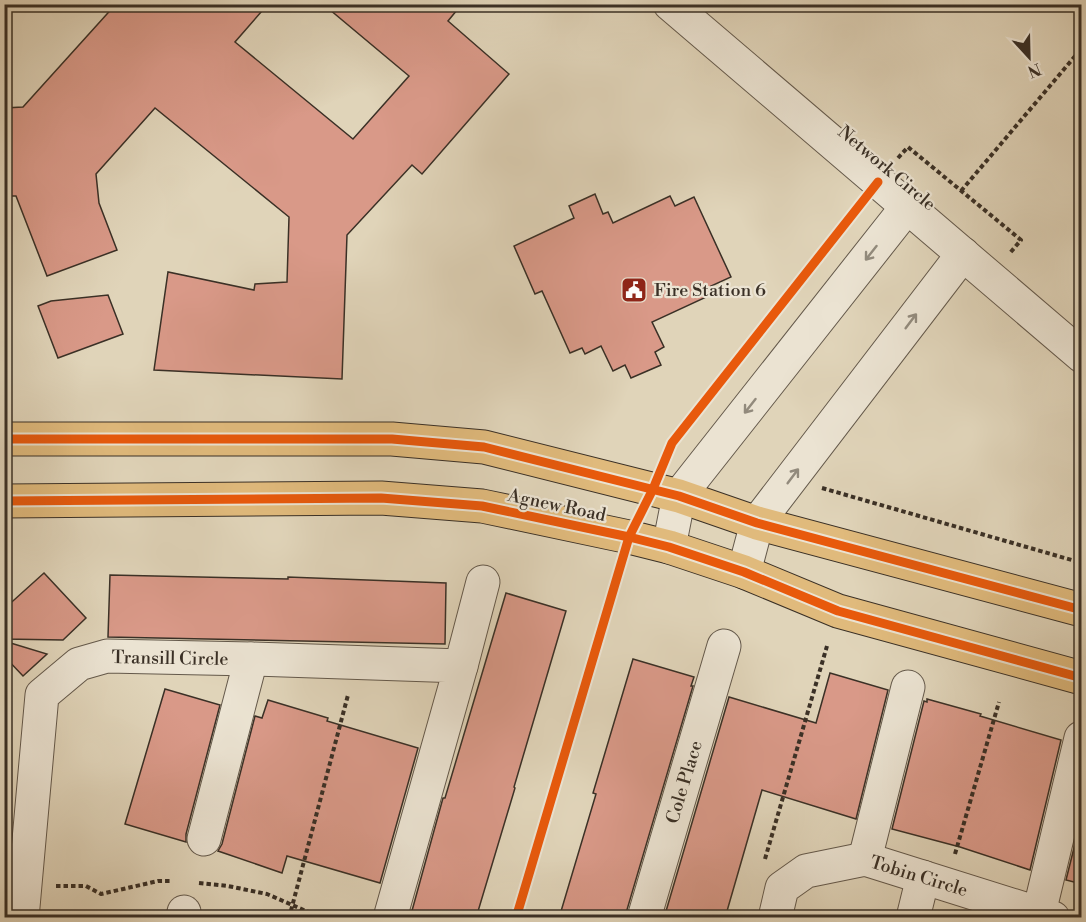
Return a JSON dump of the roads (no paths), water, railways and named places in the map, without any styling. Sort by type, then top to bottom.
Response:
[{"type":"main road","name":"Agnew Road","points":[[4,439],[392,439],[484,447],[679,496],[757,523],[1082,610]]},
{"type":"main road","name":"Agnew Road","points":[[4,501],[381,498],[483,506],[669,547],[744,572],[838,611],[1082,678]]},
{"type":"street","name":"Network Circle","points":[[670,4],[1082,356]]},
{"type":"street","points":[[669,547],[679,496],[907,207]]},
{"type":"street","points":[[744,572],[757,523],[963,254]]},
{"type":"street","points":[[390,918],[483,582]]},
{"type":"street","name":"Cole Place","points":[[644,918],[724,646]]},
{"type":"street","name":"Transill Circle","points":[[22,918],[14,884],[42,694],[79,664],[107,656],[461,666]]},
{"type":"street","points":[[204,839],[251,659]]},
{"type":"street","points":[[865,859],[908,687]]},
{"type":"street","points":[[1046,915],[1081,738]]},
{"type":"street","name":"Tobin Circle","points":[[775,918],[782,888],[806,871],[865,859],[938,870],[1046,915]]},
{"type":"street","points":[[913,918],[938,870]]},
{"type":"place","name":"Fire Station 6","points":[[634,290]]}]
